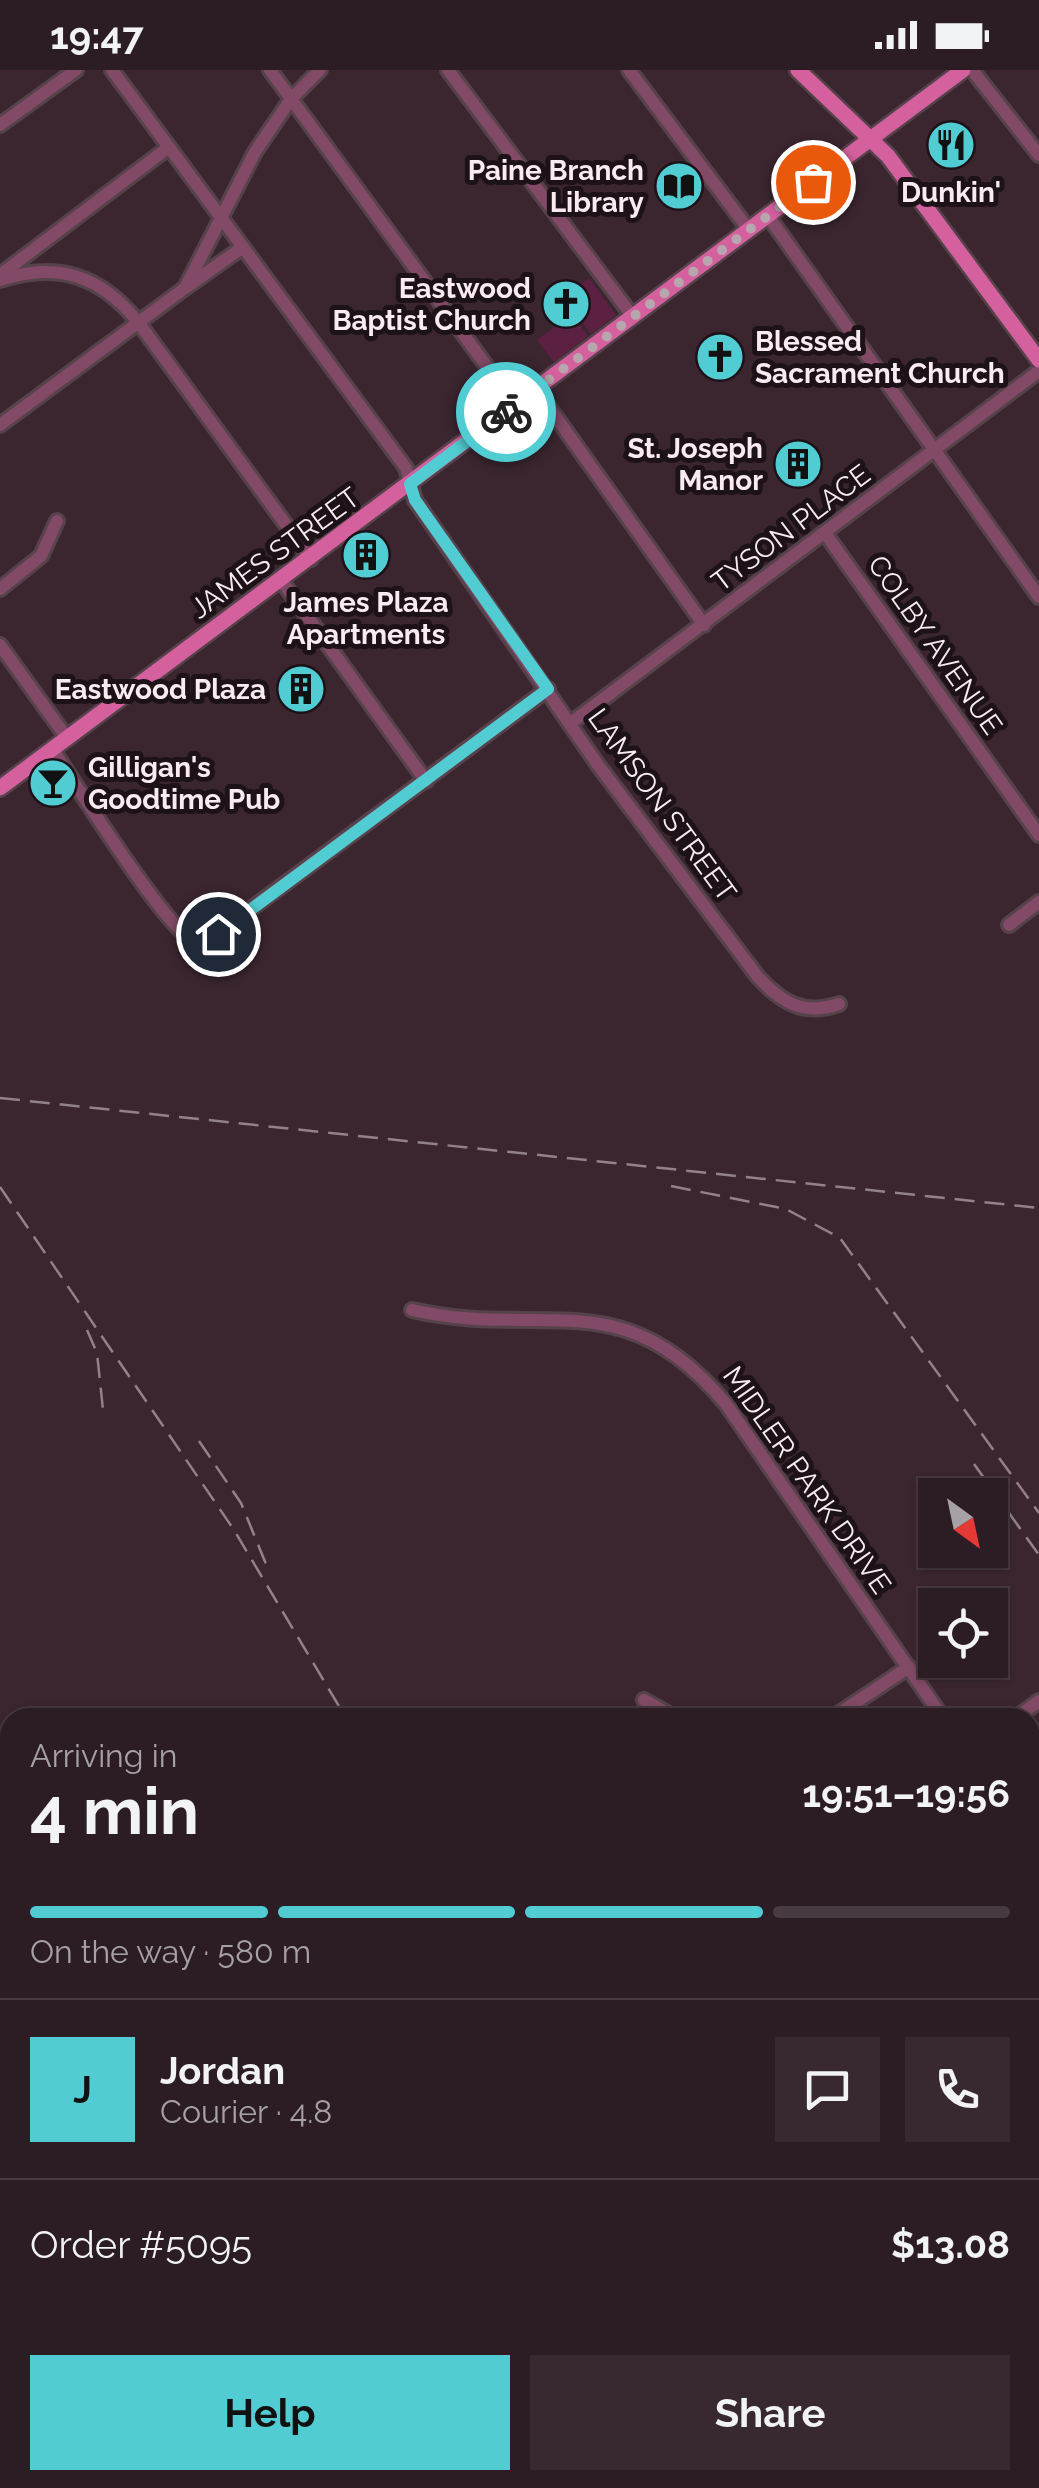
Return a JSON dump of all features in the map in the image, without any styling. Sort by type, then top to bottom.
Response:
[{"type":"main road","points":[[798,70],[872,138],[1039,360]]},
{"type":"main road","name":"JAMES STREET","points":[[0,788],[963,70]]},
{"type":"street","points":[[0,125],[76,70]]},
{"type":"street","name":"LAMSON STREET","points":[[112,70],[406,468],[415,500],[571,723],[771,992],[803,1010],[840,1004]]},
{"type":"street","points":[[270,70],[515,405]]},
{"type":"street","points":[[185,288],[254,152],[291,99],[320,70]]},
{"type":"street","points":[[448,70],[633,317]]},
{"type":"street","points":[[629,70],[749,230]]},
{"type":"street","points":[[972,70],[1039,155]]},
{"type":"street","points":[[0,277],[169,148]]},
{"type":"street","points":[[768,216],[1039,596]]},
{"type":"street","points":[[41,243],[42,272]]},
{"type":"street","points":[[0,425],[243,247]]},
{"type":"street","points":[[0,277],[42,272],[87,276],[106,287],[138,322],[311,559]]},
{"type":"street","name":"TYSON PLACE","points":[[571,723],[1039,371]]},
{"type":"street","points":[[536,389],[704,626]]},
{"type":"street","points":[[0,589],[41,556],[57,521]]},
{"type":"street","name":"COLBY AVENUE","points":[[825,533],[1039,835]]},
{"type":"street","points":[[281,580],[426,782]]},
{"type":"street","points":[[0,645],[67,738]]},
{"type":"street","points":[[52,749],[160,904],[188,940],[197,943],[218,934],[548,689]]},
{"type":"street","points":[[1008,924],[1039,902]]},
{"type":"street","name":"MIDLER PARK DRIVE","points":[[412,1310],[456,1320],[599,1320],[636,1331],[672,1350],[699,1371],[726,1404],[936,1708]]},
{"type":"street","points":[[847,1708],[908,1667]]},
{"type":"street","points":[[644,1700],[658,1708]]},
{"type":"shaded area","points":[[589,278],[616,315],[591,334],[583,323],[589,308],[575,289]]},
{"type":"shaded area","points":[[558,325],[580,325],[588,336],[554,362],[537,340]]},
{"type":"railway","points":[[0,1098],[1039,1208]]},
{"type":"railway","points":[[671,1186],[786,1209],[840,1238],[1039,1513]]},
{"type":"railway","points":[[0,1187],[234,1530],[340,1708]]},
{"type":"railway","points":[[87,1330],[97,1353],[103,1410]]},
{"type":"railway","points":[[199,1441],[241,1503],[266,1564]]},
{"type":"railway","points":[[974,1464],[1039,1555]]},
{"type":"way so far","points":[[506,412],[813,182]]},
{"type":"place","name":"Dunkin'","points":[[951,145]]},
{"type":"place","name":"Paine Branch Library","points":[[679,186]]},
{"type":"place","name":"Eastwood Baptist Church","points":[[566,304]]},
{"type":"place","name":"Blessed Sacrament Church","points":[[720,357]]},
{"type":"place","name":"St. Joseph Manor","points":[[798,464]]},
{"type":"place","name":"James Plaza Apartments","points":[[366,555]]},
{"type":"place","name":"Eastwood Plaza","points":[[301,689]]},
{"type":"place","name":"Gilligan's Goodtime Pub","points":[[53,783]]},
{"type":"route","points":[[218,934],[548,689],[415,500],[410,484],[506,412]]}]
